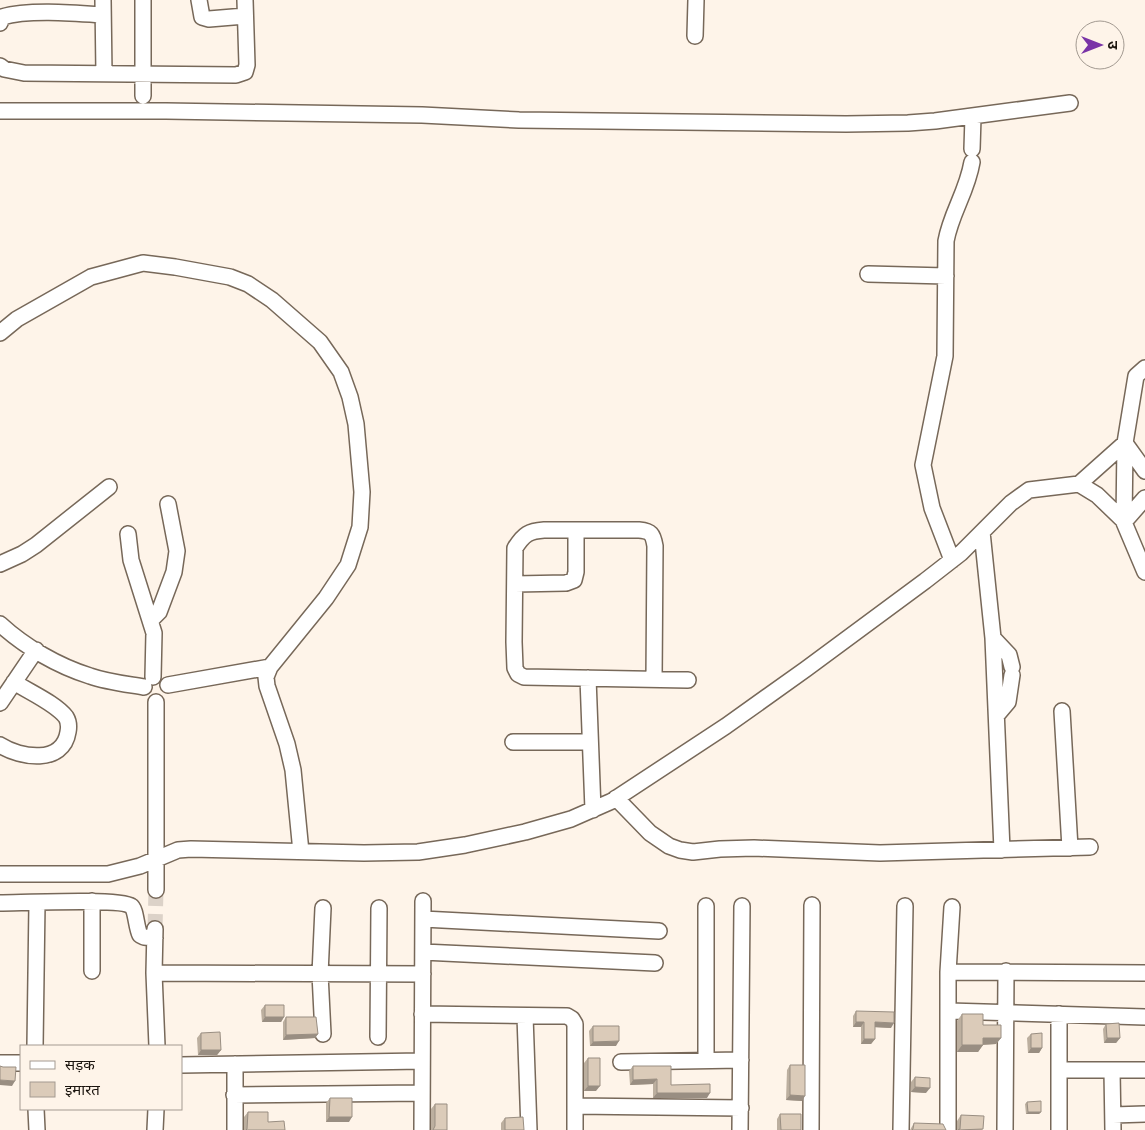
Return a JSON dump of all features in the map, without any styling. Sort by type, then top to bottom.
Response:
[{"type":"street","points":[[143,0],[144,96]]},
{"type":"street","points":[[199,0],[202,17],[209,19],[245,16]]},
{"type":"street","points":[[0,66],[4,69],[24,73],[236,75],[245,72],[248,64],[244,0]]},
{"type":"street","points":[[695,36],[696,0]]},
{"type":"street","points":[[0,23],[2,17],[11,14],[56,6],[103,7],[104,74]]},
{"type":"street","points":[[0,111],[366,114],[519,120],[846,124],[908,123],[1070,103]]},
{"type":"street","points":[[952,560],[932,508],[923,465],[945,356],[946,241],[949,227],[969,180],[973,116]]},
{"type":"street","points":[[0,333],[17,320],[91,277],[144,263],[230,277],[248,284],[272,300],[320,342],[341,372],[350,397],[356,424],[362,492],[360,527],[348,565],[326,598],[270,667],[266,677],[267,686],[287,744],[293,770],[301,852]]},
{"type":"street","points":[[868,274],[946,276]]},
{"type":"street","points":[[1124,522],[1125,443],[1136,376],[1145,368]]},
{"type":"street","points":[[1125,443],[1145,470]]},
{"type":"street","points":[[0,874],[108,874],[140,866],[178,850],[191,849],[364,854],[427,851],[525,832],[571,819],[616,798],[726,726],[806,669],[952,560],[1011,503],[1029,490],[1079,484],[1125,443]]},
{"type":"street","points":[[1079,484],[1097,495],[1124,522],[1145,572]]},
{"type":"street","points":[[0,564],[36,545],[109,487]]},
{"type":"street","points":[[1124,522],[1145,498]]},
{"type":"street","points":[[151,620],[159,612],[174,572],[177,551],[168,504]]},
{"type":"street","points":[[516,584],[566,583],[574,580],[576,572],[576,530]]},
{"type":"street","points":[[654,679],[655,546],[653,535],[648,531],[639,530],[531,531],[520,539],[515,548],[514,642],[515,668],[518,674],[524,677],[688,680]]},
{"type":"street","points":[[982,532],[993,638],[1002,850]]},
{"type":"street","points":[[0,624],[14,637],[36,650],[69,668],[90,676],[149,682],[162,678],[168,685],[167,695],[160,701],[156,702],[148,698],[144,691],[149,682],[154,633],[131,560],[128,534]]},
{"type":"street","points":[[993,638],[1009,655],[1012,671],[1011,691],[1008,702],[997,715]]},
{"type":"street","points":[[0,703],[36,650]]},
{"type":"street","points":[[168,685],[270,667]]},
{"type":"street","points":[[588,678],[593,810]]},
{"type":"street","points":[[0,745],[14,753],[40,756],[61,748],[67,737],[69,725],[67,719],[57,709],[14,682]]},
{"type":"street","points":[[156,702],[156,890]]},
{"type":"street","points":[[1062,711],[1070,848]]},
{"type":"street","points":[[513,742],[590,742]]},
{"type":"street","points":[[616,798],[650,833],[669,846],[693,852],[754,848],[880,854],[1090,847]]},
{"type":"street","points":[[92,901],[92,971]]},
{"type":"street","points":[[0,903],[92,901],[121,902],[130,905],[134,910],[140,934],[144,937],[155,934],[154,973],[157,1045]]},
{"type":"street","points":[[422,1130],[423,901]]},
{"type":"street","points":[[35,1045],[36,903]]},
{"type":"street","points":[[811,1130],[812,905]]},
{"type":"street","points":[[706,906],[706,1060]]},
{"type":"street","points":[[740,1130],[742,906]]},
{"type":"street","points":[[901,1130],[905,906]]},
{"type":"street","points":[[948,1130],[948,972],[952,907]]},
{"type":"street","points":[[322,908],[320,974],[323,1034]]},
{"type":"street","points":[[378,1037],[379,908]]},
{"type":"street","points":[[423,919],[659,931]]},
{"type":"street","points":[[423,952],[655,963]]},
{"type":"street","points":[[1004,1130],[1006,971]]},
{"type":"street","points":[[948,972],[1145,973]]},
{"type":"street","points":[[154,973],[423,974]]},
{"type":"street","points":[[949,1011],[1145,1016]]},
{"type":"street","points":[[422,1014],[567,1016],[572,1019],[575,1024],[575,1130]]},
{"type":"street","points":[[1058,1130],[1059,1014]]},
{"type":"street","points":[[526,1016],[529,1130]]},
{"type":"street","points":[[621,1062],[741,1060]]},
{"type":"street","points":[[182,1065],[422,1061]]},
{"type":"street","points":[[0,1063],[20,1063]]},
{"type":"street","points":[[235,1064],[235,1130]]},
{"type":"street","points":[[1059,1070],[1145,1070]]},
{"type":"street","points":[[1112,1070],[1113,1123],[1145,1114]]},
{"type":"street","points":[[234,1095],[422,1093]]},
{"type":"street","points":[[575,1106],[741,1108]]},
{"type":"street","points":[[36,1110],[37,1130]]},
{"type":"street","points":[[155,1130],[156,1110]]},
{"type":"building","points":[[265,1005],[284,1005],[284,1017],[265,1017]]},
{"type":"building","points":[[856,1011],[894,1012],[894,1023],[875,1022],[875,1039],[864,1039],[864,1022],[856,1022]]},
{"type":"building","points":[[962,1014],[983,1014],[983,1025],[1001,1025],[1001,1038],[983,1038],[983,1045],[962,1045]]},
{"type":"building","points":[[286,1017],[316,1017],[318,1034],[286,1035]]},
{"type":"building","points":[[1119,1023],[1120,1038],[1107,1038],[1106,1024]]},
{"type":"building","points":[[593,1026],[619,1026],[619,1041],[593,1042]]},
{"type":"building","points":[[220,1032],[221,1050],[201,1050],[201,1033]]},
{"type":"building","points":[[1042,1033],[1042,1048],[1031,1048],[1031,1034]]},
{"type":"building","points":[[588,1058],[600,1058],[600,1086],[588,1086]]},
{"type":"building","points":[[790,1065],[805,1065],[805,1096],[790,1095]]},
{"type":"building","points":[[0,1066],[16,1067],[15,1081],[0,1080]]},
{"type":"building","points":[[633,1066],[671,1066],[671,1085],[710,1084],[710,1093],[657,1093],[657,1079],[633,1080]]},
{"type":"building","points":[[915,1077],[930,1078],[930,1088],[915,1087]]},
{"type":"building","points":[[330,1098],[352,1098],[352,1117],[329,1117]]},
{"type":"building","points":[[1041,1101],[1041,1112],[1028,1112],[1027,1102]]},
{"type":"building","points":[[435,1104],[447,1104],[447,1130],[433,1130],[435,1126]]},
{"type":"building","points":[[248,1112],[268,1112],[268,1122],[284,1121],[285,1130],[246,1130]]},
{"type":"building","points":[[780,1114],[801,1114],[801,1130],[781,1130]]},
{"type":"building","points":[[961,1115],[984,1116],[983,1129],[958,1130],[960,1129]]},
{"type":"building","points":[[523,1117],[524,1130],[505,1130],[505,1118]]},
{"type":"building","points":[[914,1123],[943,1124],[946,1130],[912,1130]]},
{"type":"tunnel","points":[[155,929],[156,890]]}]
